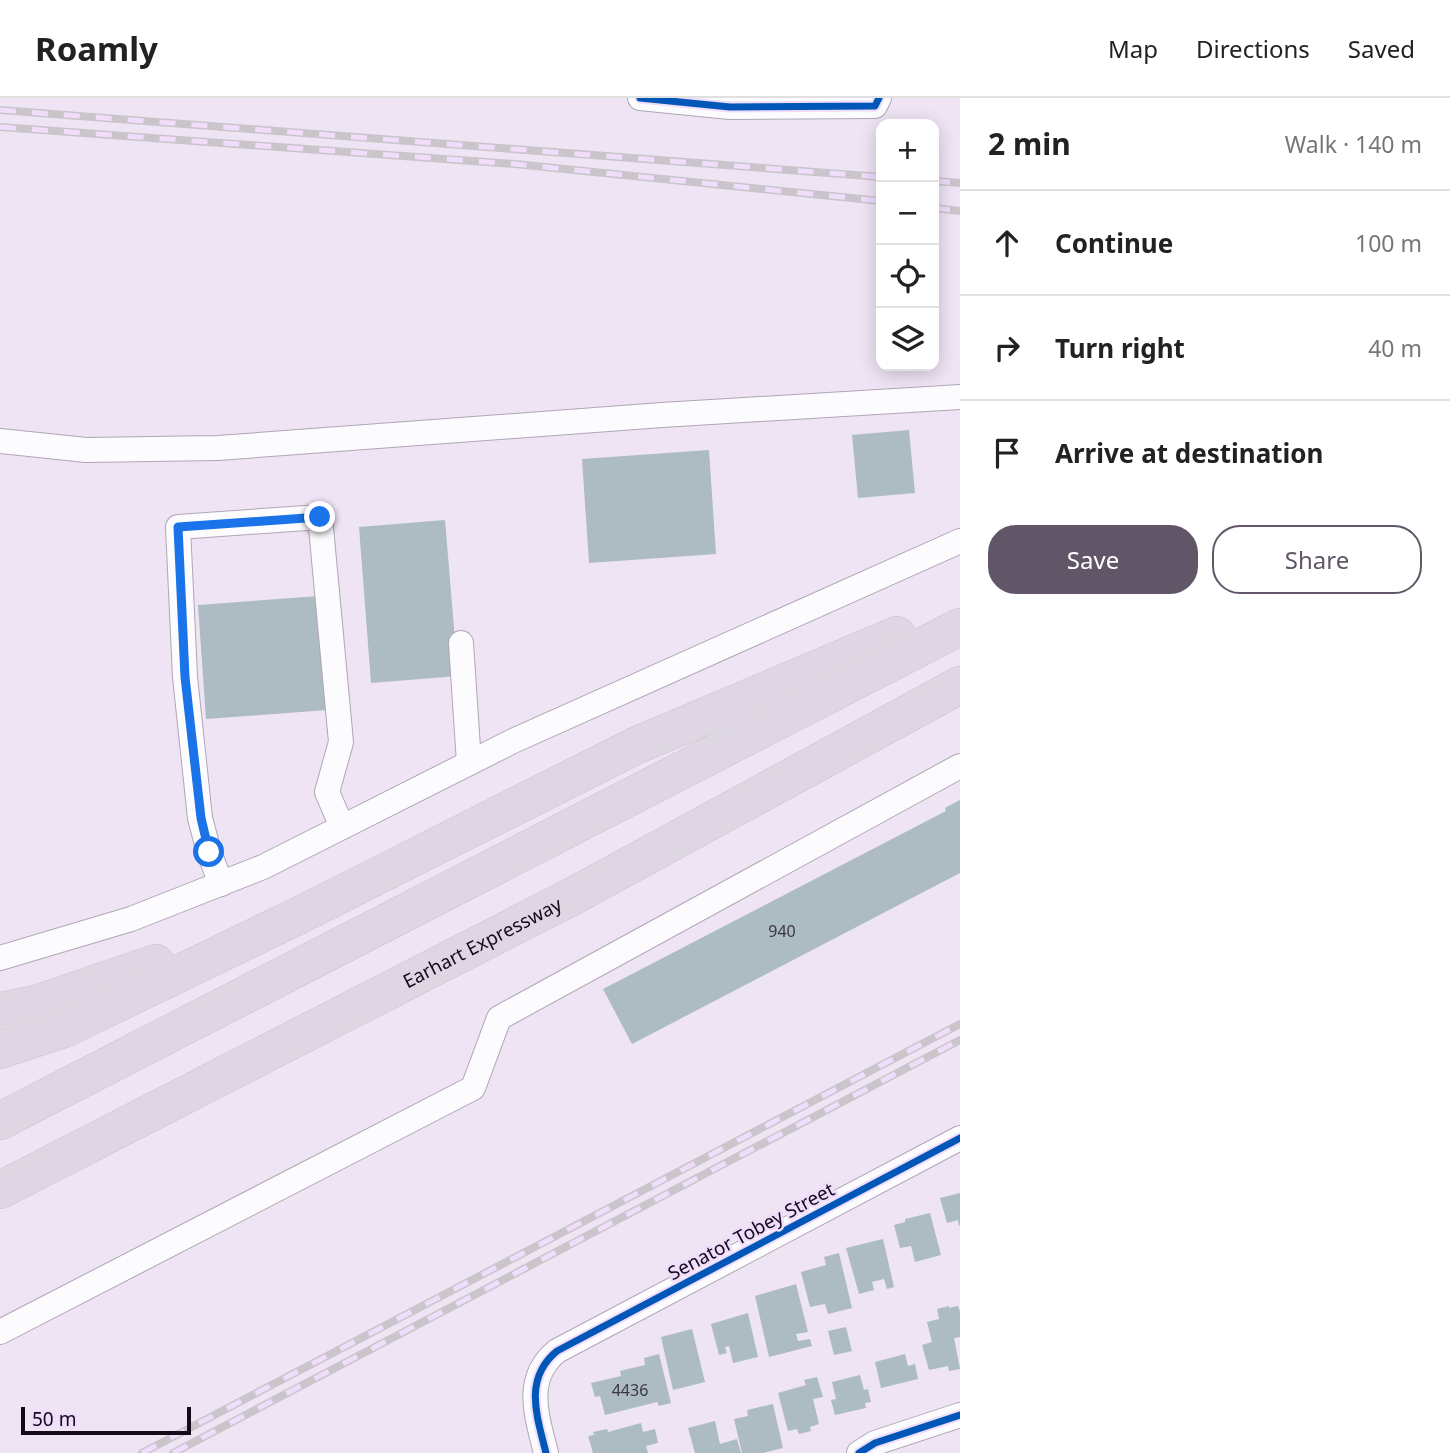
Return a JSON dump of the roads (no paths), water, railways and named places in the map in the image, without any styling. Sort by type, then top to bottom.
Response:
[{"type":"highway","points":[[0,1050],[64,1029],[300,915],[635,746],[960,608]]},
{"type":"highway","points":[[0,1121],[960,627]]},
{"type":"highway","name":"Earhart Expressway","points":[[0,1190],[575,895],[960,685]]},
{"type":"highway","points":[[0,1011],[36,1004],[300,915]]},
{"type":"street","points":[[640,98],[730,107],[875,106],[879,98]]},
{"type":"street","points":[[0,441],[86,450],[218,448],[662,415],[960,397]]},
{"type":"street","points":[[221,884],[203,833],[199,807],[185,677],[178,527],[320,517],[341,742],[327,792],[342,827]]},
{"type":"street","points":[[0,958],[131,919],[263,867],[525,735],[960,541]]},
{"type":"street","points":[[461,643],[469,763]]},
{"type":"street","points":[[0,1332],[473,1088],[499,1018],[960,766]]},
{"type":"street","name":"Senator Tobey Street","points":[[546,1453],[536,1410],[536,1383],[542,1366],[557,1351],[960,1138]]},
{"type":"street","points":[[859,1453],[875,1443],[960,1415]]},
{"type":"railway","points":[[0,110],[876,177]]},
{"type":"railway","points":[[0,127],[515,164],[876,200]]},
{"type":"railway","points":[[939,181],[960,183]]},
{"type":"railway","points":[[939,209],[960,211]]},
{"type":"railway","points":[[142,1453],[960,1024]]},
{"type":"railway","points":[[173,1453],[960,1040]]}]
